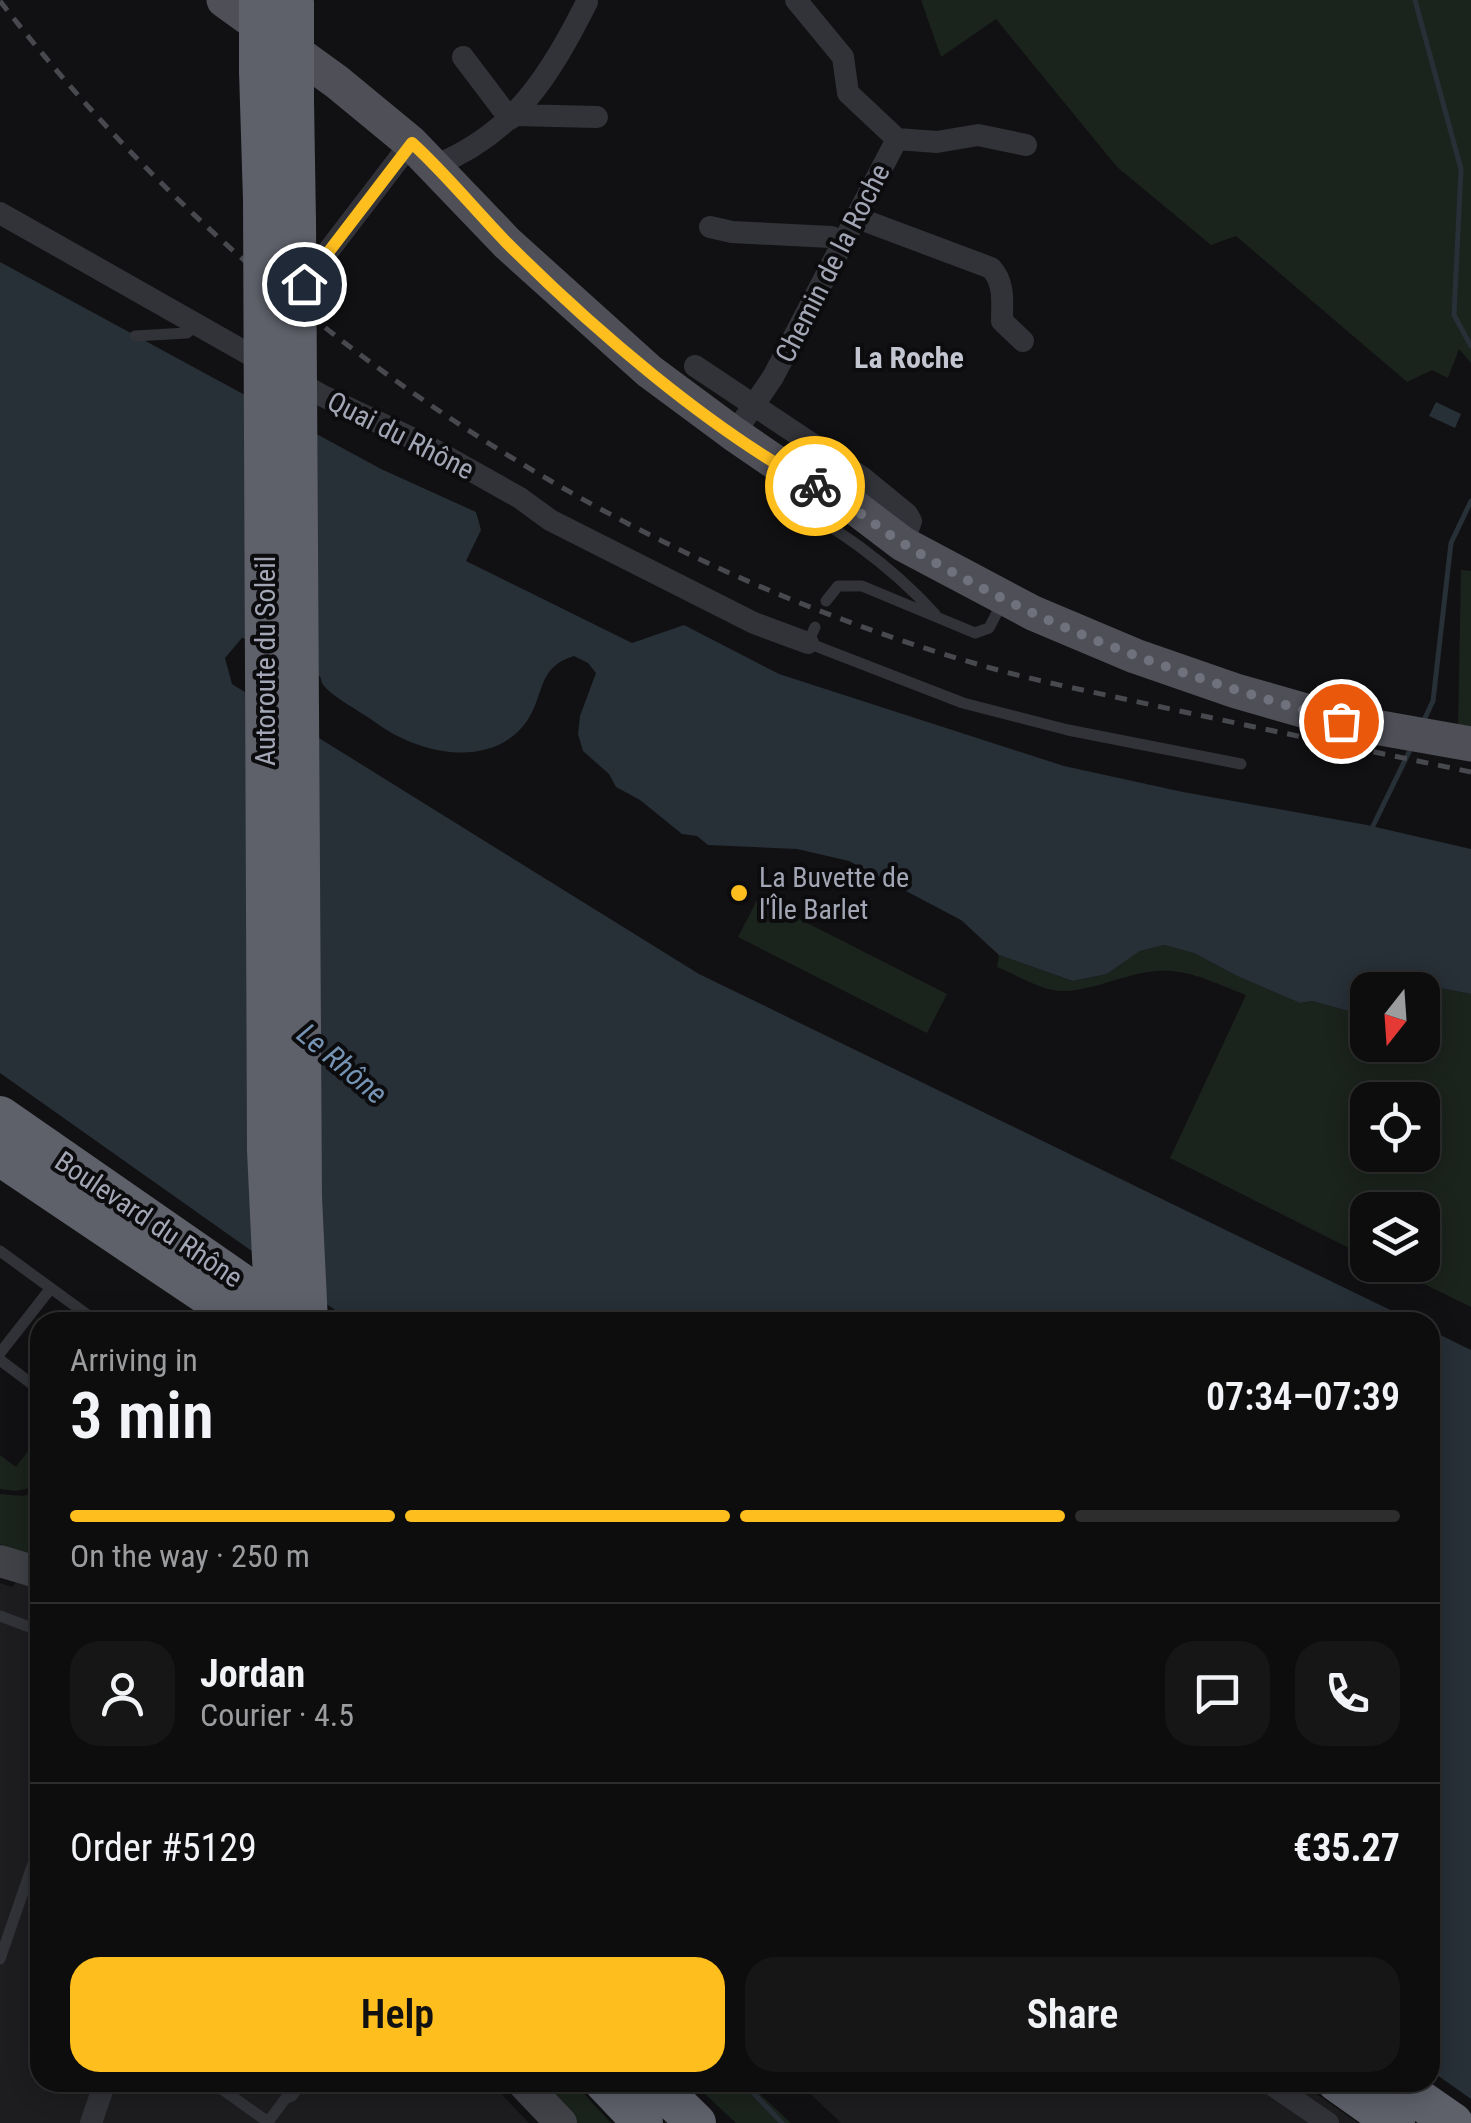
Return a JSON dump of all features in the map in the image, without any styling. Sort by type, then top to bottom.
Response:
[{"type":"highway","name":"Autoroute du Soleil","points":[[281,1312],[267,1130],[263,200],[259,71],[283,1]]},
{"type":"highway","name":"Autoroute du Soleil","points":[[283,1],[294,100],[296,222],[302,1198],[283,1312]]},
{"type":"highway","name":"Boulevard du Rhône","points":[[0,1116],[240,1280],[274,1312]]},
{"type":"highway","name":"Boulevard du Rhône","points":[[0,1156],[268,1312]]},
{"type":"highway","points":[[614,2092],[643,2123]]},
{"type":"highway","points":[[664,2092],[696,2123]]},
{"type":"highway","points":[[1351,2092],[1395,2123]]},
{"type":"highway","points":[[1408,2092],[1452,2123]]},
{"type":"main road","points":[[224,0],[337,82],[424,154],[507,242],[649,370],[734,434],[791,473],[849,503],[903,544],[1004,599],[1116,649],[1236,691],[1341,721],[1471,744]]},
{"type":"main road","points":[[0,1561],[30,1570]]},
{"type":"main road","points":[[531,2092],[560,2123]]},
{"type":"street","name":"Chemin de la Roche","points":[[734,434],[773,377],[896,139],[848,93],[843,56],[796,0]]},
{"type":"street","points":[[304,284],[424,154],[483,142],[512,117],[543,80],[587,2]]},
{"type":"street","points":[[464,57],[512,117]]},
{"type":"street","points":[[512,117],[596,117]]},
{"type":"street","points":[[896,139],[937,142],[978,135],[1026,145]]},
{"type":"street","name":"Quai du Rhône","points":[[0,213],[197,324],[256,350],[323,396],[387,424],[600,546],[754,623],[811,635]]},
{"type":"street","points":[[855,216],[991,268],[1002,290],[1002,321],[1022,341]]},
{"type":"street","points":[[710,227],[842,241]]},
{"type":"street","points":[[695,366],[863,478],[907,514],[911,521],[903,544]]},
{"type":"street","points":[[90,2123],[101,2092]]},
{"type":"street","points":[[1283,2092],[1328,2123]]},
{"type":"lane","points":[[136,336],[182,334],[197,324]]},
{"type":"lane","points":[[771,490],[864,547],[906,582],[938,617]]},
{"type":"lane","points":[[826,600],[838,586],[862,586],[981,632],[989,628],[1004,599]]},
{"type":"lane","points":[[811,635],[963,703],[1068,730],[1241,764]]},
{"type":"lane","points":[[0,1251],[84,1312]]},
{"type":"lane","points":[[33,1312],[51,1288]]},
{"type":"lane","points":[[30,1316],[0,1356],[30,1382]]},
{"type":"lane","points":[[0,1616],[30,1627]]},
{"type":"lane","points":[[0,1959],[30,1872]]},
{"type":"lane","points":[[226,2092],[268,2122],[295,2092]]},
{"type":"lane","points":[[290,2092],[292,2096]]},
{"type":"shaded area","points":[[921,0],[1471,0],[1471,363],[1459,349],[1448,378],[1432,370],[1407,382],[1236,236],[1211,245],[1117,167],[996,19],[941,57]]},
{"type":"shaded area","points":[[1461,570],[1471,571],[1471,729],[1458,727]]},
{"type":"shaded area","points":[[758,898],[947,994],[927,1033],[738,937]]},
{"type":"shaded area","points":[[1164,945],[1194,953],[1300,1003],[1312,1001],[1350,1011],[1350,1062],[1440,1062],[1440,988],[1471,994],[1471,1307],[1420,1282],[1440,1282],[1440,1192],[1350,1192],[1350,1248],[1170,1158],[1246,995],[1200,977],[1171,971],[1143,973],[1063,991],[1038,986],[997,967],[999,955],[1073,981],[1107,974],[1140,951]]},
{"type":"shaded area","points":[[30,1448],[30,1488],[0,1489],[0,1455],[16,1467]]},
{"type":"shaded area","points":[[0,1494],[30,1494],[30,1555],[0,1544]]},
{"type":"shaded area","points":[[30,1564],[30,2092],[500,2092],[529,2123],[0,2123],[0,1583],[12,1587]]},
{"type":"shaded area","points":[[546,2092],[582,2092],[611,2123],[575,2123]]},
{"type":"shaded area","points":[[703,2092],[758,2092],[791,2123],[736,2123]]},
{"type":"shaded area","points":[[808,2092],[1314,2092],[1358,2123],[841,2123]]},
{"type":"water","name":"Le Rhône","points":[[0,262],[381,469],[476,512],[481,530],[466,561],[632,643],[684,625],[779,674],[1064,766],[1471,849],[1471,994],[1440,988],[1440,972],[1350,972],[1350,1011],[1312,1001],[1300,1003],[1194,953],[1164,945],[1140,951],[1107,974],[1073,981],[999,955],[961,920],[849,861],[797,849],[708,845],[697,836],[682,834],[640,800],[616,787],[609,774],[583,751],[578,734],[580,716],[596,673],[588,663],[574,656],[548,674],[533,711],[512,737],[475,752],[454,752],[432,749],[392,733],[334,695],[301,661],[272,646],[242,638],[225,658],[232,684],[699,974],[1394,1312],[338,1312],[0,1073]]},
{"type":"water","points":[[1436,402],[1461,414],[1455,428],[1429,416]]},
{"type":"water","points":[[1440,1335],[1471,1350],[1471,2099],[1440,2077]]},
{"type":"waterway","points":[[1415,0],[1461,169],[1454,315],[1471,346]]},
{"type":"waterway","points":[[1424,720],[1433,701],[1451,543],[1471,501]]},
{"type":"waterway","points":[[1372,828],[1411,748]]},
{"type":"waterway","points":[[753,2092],[782,2123]]},
{"type":"railway","points":[[0,1],[96,115],[201,222],[315,320],[436,409],[564,489],[697,558],[835,617],[977,664],[1471,772]]},
{"type":"way so far","points":[[815,486],[849,503],[903,544],[1004,599],[1068,628],[1236,691],[1341,721]]},
{"type":"place","name":"La Buvette de l'Île Barlet","points":[[739,893]]},
{"type":"district","name":"La Roche","points":[[909,358]]},
{"type":"route","points":[[304,284],[412,143],[507,242],[610,338],[734,434],[815,486]]}]
